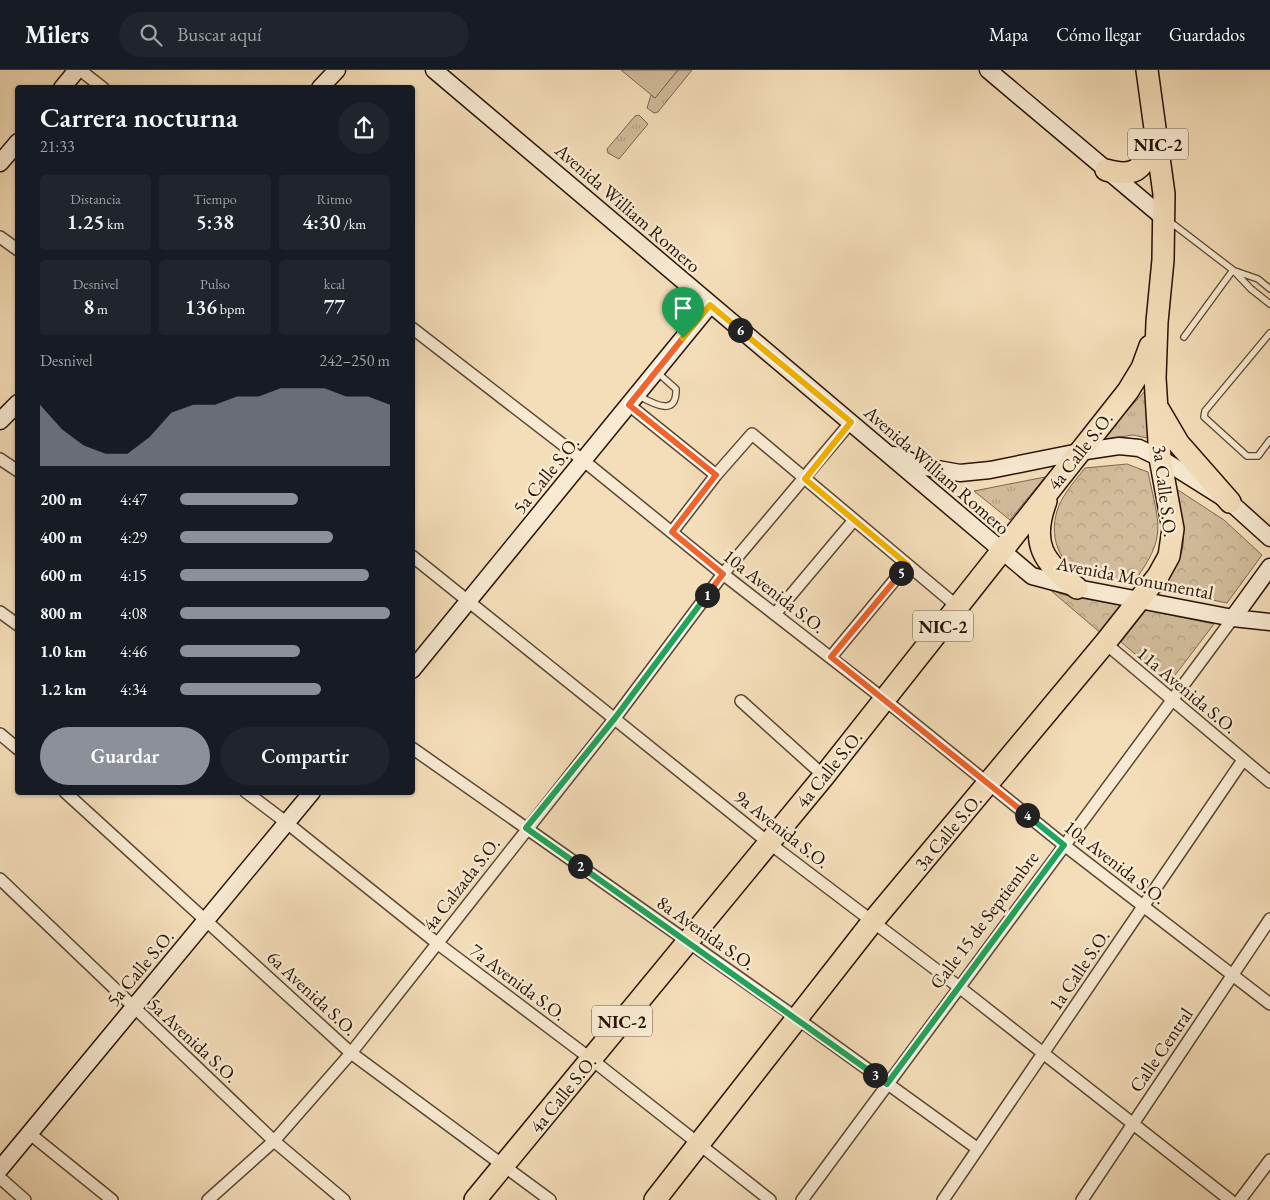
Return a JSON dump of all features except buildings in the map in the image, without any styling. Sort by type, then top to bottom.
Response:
[{"type":"highway","name":"NIC-2","points":[[1147,70],[1162,171],[1165,218],[1157,322]]},
{"type":"highway","points":[[1106,170],[1123,175],[1135,172],[1148,156],[1155,126]]},
{"type":"highway","name":"3a Calle S.O.","points":[[655,1200],[873,921],[1105,643],[1162,570],[1173,542],[1172,522],[1160,458],[1155,403],[1157,322]]},
{"type":"highway","name":"4a Calle S.O.","points":[[475,1200],[824,776],[1134,384],[1142,368],[1157,322]]},
{"type":"highway","points":[[1155,403],[1178,444],[1230,502]]},
{"type":"highway","points":[[1050,489],[1039,524],[1041,547],[1054,570],[1077,588]]},
{"type":"main road","points":[[65,85],[78,70]]},
{"type":"main road","points":[[323,85],[337,70]]},
{"type":"main road","name":"Avenida William Romero","points":[[434,70],[710,305],[851,422],[1001,552]]},
{"type":"main road","points":[[988,70],[1165,218]]},
{"type":"main road","points":[[0,163],[15,146]]},
{"type":"main road","name":"5a Calle S.O.","points":[[415,666],[710,305]]},
{"type":"main road","points":[[0,422],[15,406]]},
{"type":"main road","points":[[871,440],[896,456],[926,467],[960,473],[990,470],[1079,452],[1126,446],[1145,450],[1230,502],[1270,538]]},
{"type":"main road","name":"Avenida Monumental","points":[[1001,552],[1032,576],[1077,588],[1233,618],[1270,622]]},
{"type":"main road","name":"Calle 15 de Septiembre","points":[[1233,618],[1270,567]]},
{"type":"main road","name":"5a Calle S.O.","points":[[0,1169],[310,795]]},
{"type":"street","points":[[78,70],[98,85]]},
{"type":"street","points":[[0,237],[15,248]]},
{"type":"street","name":"10a Avenida S.O.","points":[[415,330],[584,461],[1064,845],[1270,1004]]},
{"type":"street","points":[[633,400],[716,475]]},
{"type":"street","name":"4a Calzada S.O.","points":[[208,1200],[274,1141],[351,1053],[526,828],[615,718],[723,574],[805,479],[851,422]]},
{"type":"street","points":[[672,532],[716,475],[752,434],[958,607]]},
{"type":"street","points":[[0,459],[15,469]]},
{"type":"street","points":[[775,614],[854,520]]},
{"type":"street","name":"9a Avenida S.O.","points":[[415,559],[769,843],[1043,1052],[1230,1200]]},
{"type":"street","points":[[831,657],[908,565]]},
{"type":"street","points":[[0,612],[15,623]]},
{"type":"street","name":"Calle 15 de Septiembre","points":[[802,1200],[1233,618]]},
{"type":"street","name":"11a Avenida S.O.","points":[[1105,643],[1270,782]]},
{"type":"street","points":[[741,700],[824,776]]},
{"type":"street","points":[[0,734],[15,747]]},
{"type":"street","name":"8a Avenida S.O.","points":[[415,750],[798,1019],[978,1149]]},
{"type":"street","name":"1a Calle S.O.","points":[[946,1196],[1243,760]]},
{"type":"street","name":"6a Avenida S.O.","points":[[68,795],[351,1053],[550,1200]]},
{"type":"street","name":"7a Avenida S.O.","points":[[250,795],[437,943],[591,1059],[770,1200]]},
{"type":"street","name":"5a Avenida S.O.","points":[[0,879],[274,1141],[344,1200]]},
{"type":"street","name":"Calle Central","points":[[1082,1200],[1270,919]]},
{"type":"street","points":[[29,1133],[112,1200]]},
{"type":"street","points":[[1240,1200],[1270,1160]]},
{"type":"street","points":[[0,1178],[25,1200]]},
{"type":"street","points":[[946,1196],[958,1200]]},
{"type":"lane","points":[[1165,218],[1233,270],[1251,289],[1270,304]]},
{"type":"lane","points":[[1233,270],[1258,279],[1270,290]]},
{"type":"lane","points":[[1184,337],[1233,270]]},
{"type":"lane","points":[[1270,332],[1206,411],[1204,416],[1247,456],[1258,456],[1270,440]]},
{"type":"lane","points":[[633,400],[662,407],[667,406],[673,400],[676,390],[656,371]]},
{"type":"green space","points":[[621,70],[678,70],[655,98]]},
{"type":"green space","points":[[678,70],[692,70],[658,112],[654,113],[647,108],[651,95],[655,98]]},
{"type":"green space","points":[[639,115],[648,124],[619,159],[608,153],[607,149],[635,116]]},
{"type":"green space","points":[[1146,390],[1152,439],[1133,435],[1100,440]]},
{"type":"green space","points":[[1127,464],[1148,472],[1158,530],[1152,553],[1133,583],[1092,576],[1070,566],[1058,549],[1054,527],[1059,506],[1064,496],[1085,468]]},
{"type":"green space","points":[[1045,477],[1010,520],[974,491]]},
{"type":"green space","points":[[1175,488],[1224,520],[1262,555],[1227,603],[1161,589],[1171,575],[1182,552],[1183,530]]},
{"type":"green space","points":[[1049,589],[1064,595],[1126,606],[1103,635]]},
{"type":"green space","points":[[1146,610],[1214,624],[1169,683],[1121,642]]},
{"type":"route","points":[[710,305],[851,422],[805,479],[908,565],[831,657],[1064,845],[887,1084],[798,1019],[526,828],[615,718],[723,574],[672,532],[716,475],[629,405],[683,338],[710,305]]}]
